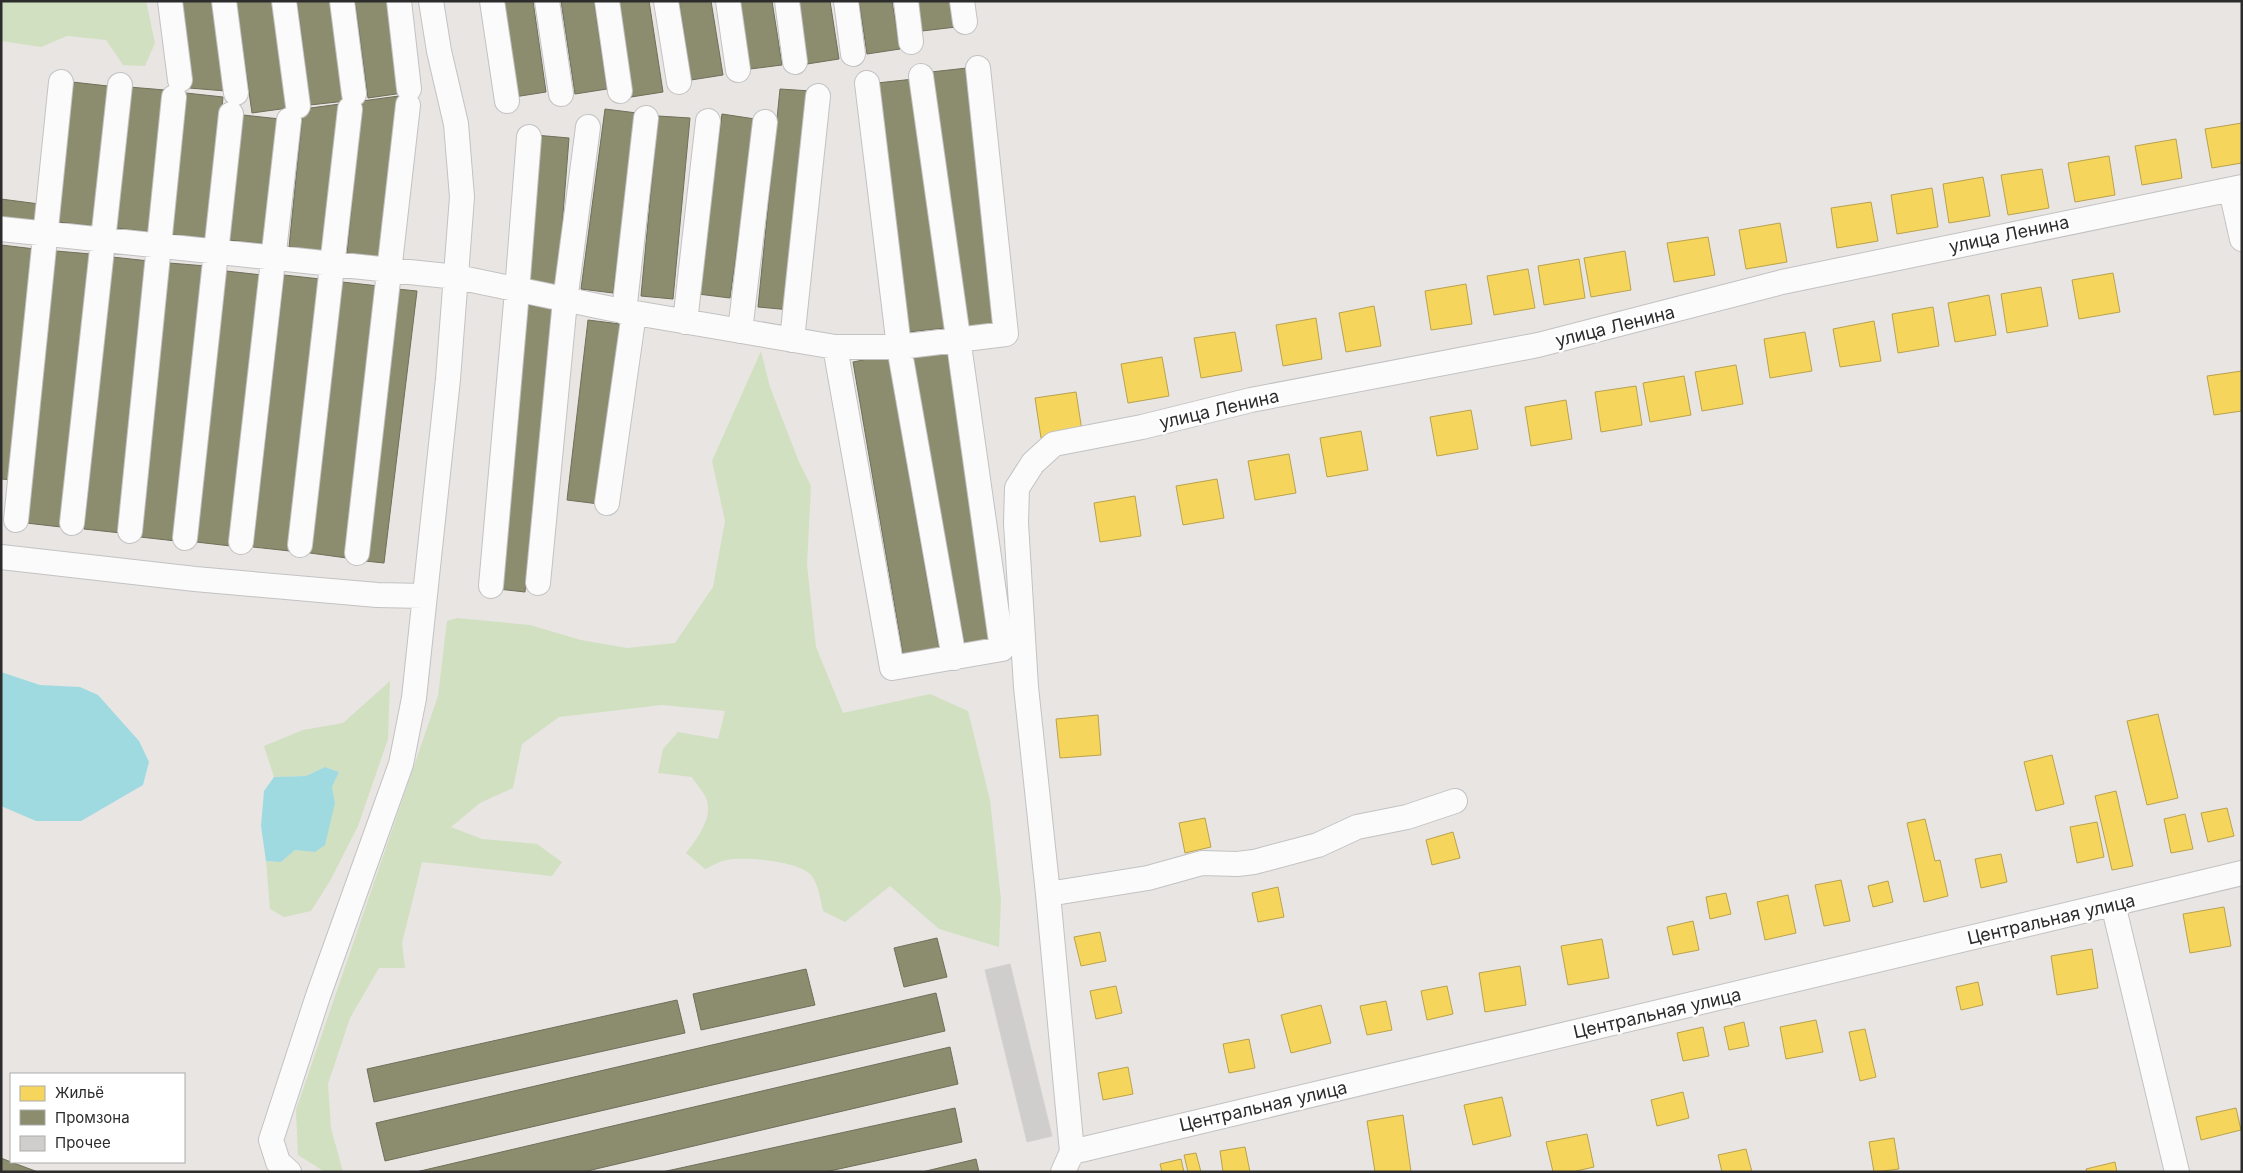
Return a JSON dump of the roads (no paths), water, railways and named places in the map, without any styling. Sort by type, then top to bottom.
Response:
[{"type":"street","points":[[130,531],[177,88],[170,1]]},
{"type":"street","points":[[185,538],[234,104],[224,1]]},
{"type":"street","points":[[242,542],[274,259],[293,113],[284,1]]},
{"type":"street","points":[[300,545],[352,101],[342,1]]},
{"type":"street","points":[[357,553],[408,97],[399,1]]},
{"type":"street","points":[[289,1172],[278,1162],[271,1140],[318,996],[401,764],[414,698],[448,379],[462,198],[456,124],[439,52],[431,1]]},
{"type":"street","points":[[492,1],[507,101]]},
{"type":"street","points":[[547,1],[561,94]]},
{"type":"street","points":[[607,1],[620,91]]},
{"type":"street","points":[[666,1],[679,82]]},
{"type":"street","points":[[728,1],[738,70]]},
{"type":"street","points":[[787,1],[795,62]]},
{"type":"street","points":[[846,1],[853,54]]},
{"type":"street","points":[[906,1],[912,42]]},
{"type":"street","points":[[1,229],[457,278],[565,301],[835,347],[900,347],[1006,334],[978,68]]},
{"type":"street","points":[[835,347],[892,668],[1002,649],[921,76]]},
{"type":"street","points":[[16,520],[61,82]]},
{"type":"street","points":[[867,83],[900,347],[954,658]]},
{"type":"street","points":[[72,522],[120,85]]},
{"type":"street","points":[[792,340],[818,96]]},
{"type":"street","points":[[607,502],[628,312],[646,118]]},
{"type":"street","points":[[686,322],[708,121]]},
{"type":"street","points":[[740,331],[765,122]]},
{"type":"street","points":[[538,583],[565,301],[588,127]]},
{"type":"street","points":[[490,586],[529,137]]},
{"type":"street","name":"улица Ленина","points":[[1048,894],[1026,687],[1016,523],[1017,488],[1032,463],[1054,444],[1142,427],[1251,400],[1538,345],[1782,282],[2236,188],[2242,239]]},
{"type":"street","points":[[1,557],[195,579],[377,595],[424,596]]},
{"type":"street","points":[[1068,1162],[1048,894],[1148,878],[1202,863],[1237,864],[1254,862],[1318,845],[1357,827],[1407,817],[1455,801]]},
{"type":"street","name":"Центральная улица","points":[[1068,1162],[2242,873]]},
{"type":"street","points":[[2113,904],[2178,1172]]},
{"type":"water","points":[[1,672],[40,685],[80,687],[98,695],[139,741],[149,762],[143,785],[81,821],[36,821],[1,806]]},
{"type":"water","points":[[325,767],[339,772],[332,787],[335,803],[325,845],[315,852],[295,850],[281,862],[266,861],[261,826],[264,791],[274,777],[306,776]]}]
